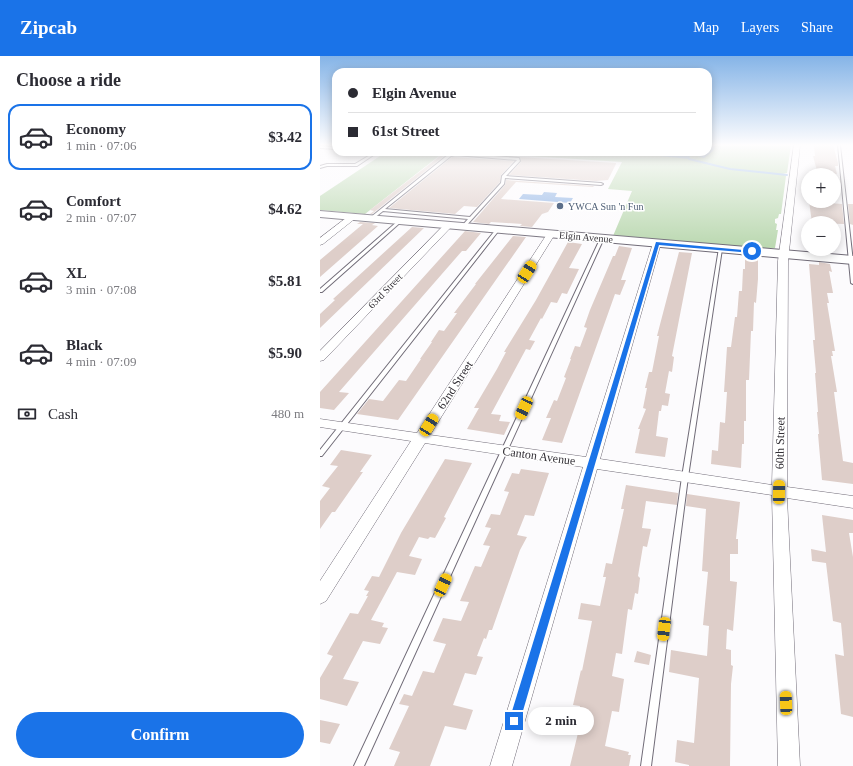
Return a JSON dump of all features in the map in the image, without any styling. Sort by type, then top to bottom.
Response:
[{"type":"street","name":"60th Street","points":[[789,766],[779,492],[783,254],[793,178]]},
{"type":"street","name":"Elgin Avenue","points":[[320,214],[449,225],[468,222],[498,229],[852,260]]},
{"type":"street","points":[[320,242],[352,216]]},
{"type":"street","name":"63rd Street","points":[[320,358],[449,225]]},
{"type":"street","name":"62nd Street","points":[[320,596],[551,234]]},
{"type":"street","points":[[501,766],[657,243]]},
{"type":"street","name":"Canton Avenue","points":[[320,423],[853,502]]},
{"type":"lane","points":[[372,218],[421,178]]},
{"type":"lane","points":[[382,210],[468,222],[503,183],[503,178]]},
{"type":"lane","points":[[519,178],[601,184]]},
{"type":"lane","points":[[843,178],[852,260],[853,283]]},
{"type":"lane","points":[[320,291],[400,221]]},
{"type":"lane","points":[[320,454],[498,229]]},
{"type":"lane","points":[[359,766],[602,238]]},
{"type":"lane","points":[[646,766],[685,477],[720,249]]},
{"type":"green space","points":[[347,178],[411,178],[365,214],[320,210],[320,196]]},
{"type":"green space","points":[[614,178],[786,178],[781,214],[779,214],[778,218],[775,219],[775,223],[777,224],[776,230],[778,230],[775,248],[769,248],[770,249],[613,236],[632,191],[608,189]]},
{"type":"water","points":[[544,192],[557,193],[555,197],[573,198],[570,203],[519,199],[523,194],[542,195]]},
{"type":"building","points":[[411,178],[417,178],[372,214],[370,214],[374,211],[370,210]]},
{"type":"building","points":[[426,178],[501,178],[500,182],[477,207],[464,206],[455,214],[389,208]]},
{"type":"building","points":[[554,178],[609,178],[608,180],[596,181]]},
{"type":"building","points":[[506,180],[594,186],[516,182],[501,199],[554,203],[548,212],[542,214],[532,227],[520,226],[522,224],[491,222],[489,224],[473,222],[505,185]]},
{"type":"building","points":[[842,204],[844,224],[841,224],[841,216],[811,216],[810,208],[841,208]]},
{"type":"building","points":[[848,204],[853,204],[853,225],[850,224]]},
{"type":"building","points":[[360,222],[375,223],[372,225],[378,226],[320,277],[320,260],[363,224],[357,224]]},
{"type":"building","points":[[412,227],[424,228],[320,328],[320,314],[335,300],[333,299]]},
{"type":"building","points":[[465,231],[481,233],[466,251],[462,251],[339,392],[349,393],[334,410],[320,408],[320,392]]},
{"type":"building","points":[[513,236],[526,237],[398,420],[357,414],[369,399],[383,401],[399,380],[406,381],[439,330],[444,331],[457,313],[454,313],[475,284]]},
{"type":"building","points":[[568,242],[582,244],[569,268],[579,269],[567,294],[562,293],[557,303],[551,302],[542,319],[541,318],[529,340],[535,341],[530,350],[526,349],[491,414],[501,415],[499,421],[510,422],[504,435],[467,429],[479,408],[474,408],[506,352],[504,352],[536,300]]},
{"type":"building","points":[[619,246],[632,248],[621,280],[626,280],[620,295],[615,294],[562,443],[542,440],[551,418],[546,418],[554,400],[557,401],[566,378],[564,377],[575,346],[580,347],[587,328],[584,327],[590,310],[613,256],[615,256]]},
{"type":"building","points":[[679,252],[692,253],[672,356],[674,357],[672,372],[669,371],[665,393],[670,394],[668,406],[662,405],[661,411],[659,411],[656,436],[668,438],[665,457],[635,453],[640,429],[638,429],[646,409],[643,408],[647,388],[645,388],[649,372],[652,372],[659,336],[657,336]]},
{"type":"building","points":[[745,258],[758,259],[758,279],[756,303],[754,302],[753,331],[751,331],[749,380],[746,380],[746,421],[744,421],[744,444],[742,444],[741,468],[711,464],[712,450],[718,451],[720,422],[725,423],[727,392],[724,392],[727,347],[731,347],[735,317],[737,317],[739,291],[742,291]]},
{"type":"building","points":[[819,262],[830,264],[832,272],[829,271],[833,293],[827,293],[829,303],[827,303],[835,351],[832,351],[833,356],[831,356],[837,392],[834,392],[843,461],[853,463],[853,484],[822,480],[813,340],[815,340],[809,264],[819,265]]},
{"type":"building","points":[[341,450],[372,455],[360,472],[363,472],[335,512],[332,512],[320,529],[320,501],[330,488],[322,486],[338,466],[330,465]]},
{"type":"building","points":[[445,459],[472,463],[444,517],[446,518],[435,538],[430,537],[428,539],[419,537],[409,556],[422,559],[415,575],[397,572],[371,620],[384,623],[382,627],[388,628],[380,644],[363,641],[343,679],[359,682],[347,706],[320,699],[320,678],[333,656],[327,654],[350,613],[358,614],[368,596],[366,596],[369,591],[364,590],[372,576],[379,577],[401,533]]},
{"type":"building","points":[[521,469],[549,473],[534,516],[525,515],[517,535],[527,537],[520,550],[492,630],[489,630],[486,639],[484,638],[477,656],[483,657],[476,675],[465,673],[453,705],[473,710],[466,730],[445,726],[430,766],[394,766],[400,752],[389,749],[409,706],[399,704],[404,694],[412,696],[423,671],[434,673],[446,644],[433,641],[443,618],[461,621],[469,602],[460,601],[475,566],[481,567],[490,546],[483,545],[491,528],[485,527],[491,514],[500,515],[509,492],[504,491],[512,473],[519,474]]},
{"type":"building","points":[[626,485],[678,493],[677,505],[646,501],[642,528],[651,529],[647,547],[643,546],[638,576],[640,578],[638,594],[635,593],[632,610],[628,609],[622,654],[616,653],[612,676],[624,679],[619,712],[612,711],[605,746],[629,752],[628,755],[631,755],[629,766],[570,766],[578,733],[574,732],[580,706],[573,705],[581,670],[582,671],[592,621],[578,619],[581,603],[600,606],[606,577],[603,577],[606,563],[612,564],[624,509],[621,509]]},
{"type":"building","points":[[687,494],[740,502],[736,539],[738,539],[738,554],[730,554],[730,581],[737,582],[733,631],[727,629],[726,649],[731,650],[731,665],[733,666],[731,684],[730,766],[689,766],[675,762],[677,740],[694,743],[699,678],[669,672],[671,650],[707,656],[709,626],[703,625],[708,572],[702,571],[706,509],[686,506]]},
{"type":"building","points":[[822,515],[853,520],[853,533],[849,533],[853,557],[853,717],[841,714],[835,654],[844,656],[841,623],[833,621],[826,563],[812,561],[811,549],[826,552]]},
{"type":"building","points":[[637,651],[651,655],[649,665],[634,662]]},
{"type":"building","points":[[320,720],[340,724],[330,744],[320,742]]},
{"type":"place","name":"YWCA Sun 'n Fun","points":[[560,206]]},
{"type":"route","points":[[514,721],[657,243],[752,251]]}]
